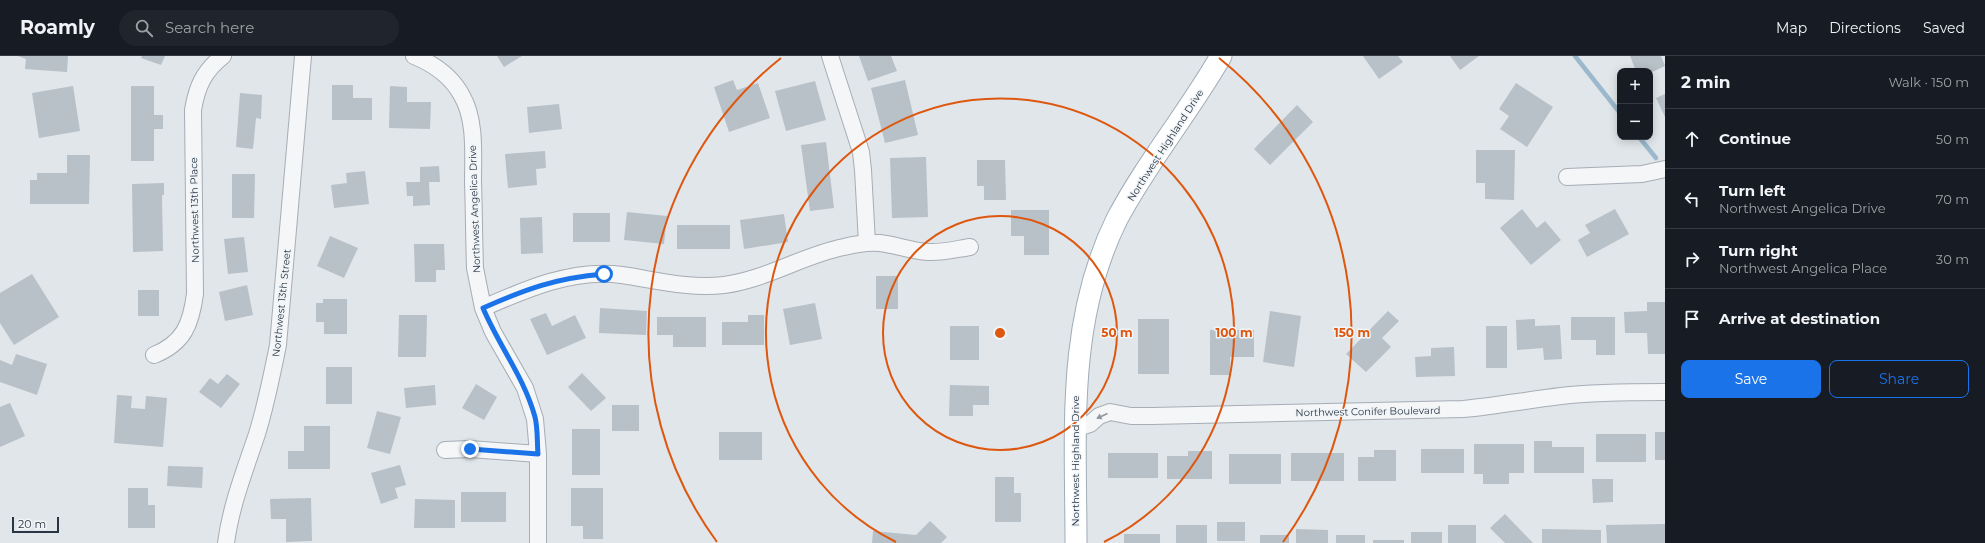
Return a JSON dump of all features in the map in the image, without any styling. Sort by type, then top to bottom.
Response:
[{"type":"main road","name":"Northwest Highland Drive","points":[[1076,543],[1075,389],[1085,313],[1102,255],[1117,220],[1139,180],[1204,85],[1221,56]]},
{"type":"street","name":"Northwest 13th Place","points":[[154,356],[165,351],[182,336],[188,327],[193,308],[195,294],[193,110],[195,96],[203,77],[210,66],[223,56]]},
{"type":"street","name":"Northwest 13th Street","points":[[226,543],[237,494],[265,403],[278,345],[303,56]]},
{"type":"street","name":"Northwest Angelica Drive","points":[[414,56],[429,62],[444,73],[456,86],[463,97],[470,115],[475,268],[483,308],[493,332],[525,388],[535,419],[538,454],[538,543]]},
{"type":"street","points":[[830,56],[861,152],[864,170],[867,243]]},
{"type":"street","points":[[1567,177],[1642,174],[1665,169]]},
{"type":"street","points":[[483,308],[522,291],[557,280],[578,276],[621,274],[690,286],[737,283],[765,276],[827,252],[867,243],[879,243],[930,252],[970,247]]},
{"type":"street","name":"Northwest Conifer Boulevard","points":[[1075,429],[1090,424],[1098,416],[1110,412],[1130,416],[1463,409],[1499,406],[1559,396],[1665,392]]},
{"type":"street","points":[[445,450],[470,449],[538,454]]},
{"type":"building","points":[[18,56],[68,56],[67,72],[25,69],[26,59]]},
{"type":"building","points":[[142,56],[165,56],[161,65],[141,58]]},
{"type":"building","points":[[497,56],[522,56],[504,67]]},
{"type":"building","points":[[859,56],[891,56],[897,71],[868,81]]},
{"type":"building","points":[[1363,56],[1398,56],[1403,62],[1379,79]]},
{"type":"building","points":[[1450,56],[1479,56],[1460,70]]},
{"type":"building","points":[[1630,56],[1661,56],[1665,66],[1653,72],[1653,68],[1635,68]]},
{"type":"building","points":[[733,80],[737,90],[758,83],[770,118],[729,132],[714,87]]},
{"type":"building","points":[[905,80],[918,135],[885,143],[871,88]]},
{"type":"building","points":[[815,81],[826,120],[786,131],[775,91]]},
{"type":"building","points":[[1516,83],[1553,107],[1527,147],[1500,129],[1509,116],[1499,109]]},
{"type":"building","points":[[332,85],[353,85],[353,98],[372,98],[372,120],[332,120]]},
{"type":"building","points":[[73,86],[80,131],[39,138],[32,93]]},
{"type":"building","points":[[131,86],[154,86],[154,115],[163,115],[163,129],[154,129],[154,161],[131,161]]},
{"type":"building","points":[[390,86],[407,87],[407,102],[431,102],[430,129],[389,128]]},
{"type":"building","points":[[240,93],[262,95],[261,119],[256,118],[253,149],[236,147]]},
{"type":"building","points":[[1665,94],[1665,117],[1656,98]]},
{"type":"building","points":[[559,104],[562,129],[529,133],[527,107]]},
{"type":"building","points":[[1297,105],[1313,122],[1270,165],[1254,149]]},
{"type":"building","points":[[826,142],[834,208],[810,211],[801,145]]},
{"type":"building","points":[[1476,150],[1515,150],[1514,200],[1485,199],[1485,183],[1476,183]]},
{"type":"building","points":[[545,151],[546,168],[536,169],[537,185],[508,188],[505,154]]},
{"type":"building","points":[[67,155],[90,155],[89,204],[30,204],[30,180],[37,180],[37,173],[67,173]]},
{"type":"building","points":[[926,157],[928,217],[892,218],[890,158]]},
{"type":"building","points":[[977,160],[1005,160],[1006,200],[984,200],[984,186],[977,186]]},
{"type":"building","points":[[439,166],[440,182],[429,182],[430,205],[413,206],[413,196],[407,196],[406,182],[420,182],[420,167]]},
{"type":"building","points":[[365,171],[369,204],[334,208],[331,185],[347,183],[346,173]]},
{"type":"building","points":[[232,174],[255,174],[254,218],[232,218]]},
{"type":"building","points":[[164,183],[164,195],[162,195],[163,251],[133,252],[132,184]]},
{"type":"building","points":[[1522,209],[1537,228],[1545,221],[1561,240],[1531,265],[1500,228]]},
{"type":"building","points":[[1615,209],[1629,234],[1587,257],[1578,240],[1590,233],[1585,225]]},
{"type":"building","points":[[1011,210],[1049,210],[1049,255],[1024,255],[1024,236],[1011,236]]},
{"type":"building","points":[[627,212],[667,216],[664,244],[624,240]]},
{"type":"building","points":[[573,213],[610,213],[610,242],[573,242]]},
{"type":"building","points":[[784,214],[788,242],[744,249],[740,220]]},
{"type":"building","points":[[542,217],[543,253],[521,254],[520,218]]},
{"type":"building","points":[[677,225],[730,225],[730,249],[677,249]]},
{"type":"building","points":[[330,236],[358,248],[344,278],[317,266]]},
{"type":"building","points":[[244,237],[248,272],[228,274],[224,239]]},
{"type":"building","points":[[414,244],[444,244],[445,270],[436,270],[436,282],[415,282]]},
{"type":"building","points":[[32,274],[59,317],[14,345],[0,323],[0,293]]},
{"type":"building","points":[[876,276],[898,276],[898,309],[876,309]]},
{"type":"building","points":[[247,285],[253,315],[225,321],[219,292]]},
{"type":"building","points":[[138,290],[159,290],[159,316],[138,316]]},
{"type":"building","points":[[323,299],[347,299],[347,334],[324,334],[324,322],[316,322],[316,303],[323,303]]},
{"type":"building","points":[[1647,302],[1665,302],[1665,354],[1648,354],[1647,333],[1625,333],[1624,312],[1647,311]]},
{"type":"building","points":[[815,303],[822,339],[790,345],[783,309]]},
{"type":"building","points":[[600,308],[647,311],[646,335],[599,333]]},
{"type":"building","points":[[1270,311],[1301,316],[1294,367],[1263,362]]},
{"type":"building","points":[[1388,311],[1399,321],[1382,338],[1391,347],[1366,372],[1346,354]]},
{"type":"building","points":[[546,313],[552,326],[575,315],[586,338],[547,355],[530,319]]},
{"type":"building","points":[[399,315],[427,315],[426,357],[398,357]]},
{"type":"building","points":[[748,315],[764,315],[764,345],[722,345],[722,322],[748,322]]},
{"type":"building","points":[[657,317],[706,317],[706,347],[673,347],[673,335],[657,335]]},
{"type":"building","points":[[1571,317],[1615,317],[1615,355],[1596,355],[1596,340],[1571,340]]},
{"type":"building","points":[[1138,319],[1169,319],[1169,374],[1138,374]]},
{"type":"building","points":[[1535,319],[1535,326],[1560,325],[1562,359],[1544,360],[1543,348],[1517,350],[1516,320]]},
{"type":"building","points":[[950,326],[979,326],[979,360],[950,360]]},
{"type":"building","points":[[1486,326],[1507,326],[1507,368],[1486,368]]},
{"type":"building","points":[[1210,330],[1254,330],[1254,357],[1230,357],[1230,375],[1210,375]]},
{"type":"building","points":[[1454,347],[1455,376],[1416,377],[1415,357],[1431,356],[1431,348]]},
{"type":"building","points":[[16,354],[47,364],[37,395],[0,382],[0,360],[12,365]]},
{"type":"building","points":[[326,367],[352,367],[352,404],[326,404]]},
{"type":"building","points":[[582,373],[606,398],[591,411],[568,387]]},
{"type":"building","points":[[227,374],[240,384],[221,408],[199,392],[210,378],[218,384]]},
{"type":"building","points":[[476,384],[497,397],[484,420],[462,408]]},
{"type":"building","points":[[435,385],[436,405],[406,408],[404,388]]},
{"type":"building","points":[[950,385],[989,386],[989,405],[973,405],[973,416],[949,416]]},
{"type":"building","points":[[117,395],[132,396],[131,408],[145,409],[146,396],[167,398],[163,447],[114,443]]},
{"type":"building","points":[[10,403],[25,436],[0,447],[0,407]]},
{"type":"building","points":[[612,405],[639,405],[639,431],[612,431]]},
{"type":"building","points":[[377,411],[401,417],[390,454],[367,448]]},
{"type":"building","points":[[304,426],[330,426],[330,469],[288,469],[288,451],[304,451]]},
{"type":"building","points":[[572,429],[600,429],[600,475],[572,475]]},
{"type":"building","points":[[719,432],[762,432],[762,460],[719,460]]},
{"type":"building","points":[[1655,432],[1665,432],[1665,460],[1655,460]]},
{"type":"building","points":[[1596,434],[1646,434],[1646,462],[1596,462]]},
{"type":"building","points":[[1534,441],[1552,441],[1552,447],[1584,447],[1584,473],[1534,473]]},
{"type":"building","points":[[1474,444],[1524,444],[1524,473],[1509,473],[1509,484],[1483,484],[1483,474],[1474,474]]},
{"type":"building","points":[[1421,449],[1464,449],[1464,473],[1421,473]]},
{"type":"building","points":[[1374,450],[1396,450],[1396,481],[1358,481],[1358,457],[1374,457]]},
{"type":"building","points":[[1188,451],[1212,451],[1212,479],[1167,479],[1167,456],[1188,456]]},
{"type":"building","points":[[1108,453],[1158,453],[1158,478],[1108,478]]},
{"type":"building","points":[[1291,453],[1344,453],[1344,481],[1291,481]]},
{"type":"building","points":[[1229,454],[1281,454],[1281,484],[1229,484]]},
{"type":"building","points":[[400,465],[406,485],[395,488],[398,498],[381,504],[371,473]]},
{"type":"building","points":[[168,466],[203,467],[202,488],[167,486]]},
{"type":"building","points":[[995,477],[1014,477],[1014,493],[1021,493],[1021,522],[995,522]]},
{"type":"building","points":[[1592,479],[1613,479],[1613,502],[1593,503]]},
{"type":"building","points":[[128,488],[148,488],[148,505],[155,505],[155,528],[128,528]]},
{"type":"building","points":[[571,488],[603,488],[603,539],[583,539],[583,526],[571,526]]},
{"type":"building","points":[[461,492],[506,492],[506,522],[461,522]]},
{"type":"building","points":[[311,498],[312,541],[286,542],[286,519],[271,519],[270,499]]},
{"type":"building","points":[[415,499],[455,500],[455,528],[414,528]]},
{"type":"building","points":[[1505,514],[1533,543],[1505,543],[1490,528]]},
{"type":"building","points":[[930,521],[947,537],[941,543],[872,543],[873,531],[916,535]]},
{"type":"building","points":[[1217,522],[1245,522],[1245,541],[1217,541]]},
{"type":"building","points":[[1665,524],[1665,543],[1607,543],[1606,525]]},
{"type":"building","points":[[1176,525],[1207,525],[1207,543],[1176,543]]},
{"type":"building","points":[[1448,525],[1476,525],[1476,543],[1448,543]]},
{"type":"building","points":[[1296,529],[1328,530],[1328,543],[1296,543]]},
{"type":"building","points":[[1542,529],[1601,530],[1601,543],[1542,543]]},
{"type":"building","points":[[1411,532],[1442,532],[1442,543],[1411,543]]},
{"type":"building","points":[[1124,534],[1160,534],[1160,543],[1124,543]]},
{"type":"building","points":[[1260,535],[1289,535],[1289,543],[1260,543]]},
{"type":"building","points":[[1336,535],[1365,535],[1365,543],[1336,543]]},
{"type":"building","points":[[1373,540],[1404,540],[1404,543],[1373,543]]},
{"type":"waterway","points":[[1575,56],[1617,109]]},
{"type":"waterway","points":[[1641,140],[1656,158]]},
{"type":"route","points":[[470,449],[493,452],[538,454],[535,419],[525,388],[516,369],[493,332],[483,308],[522,291],[557,280],[578,276],[604,274]]}]
